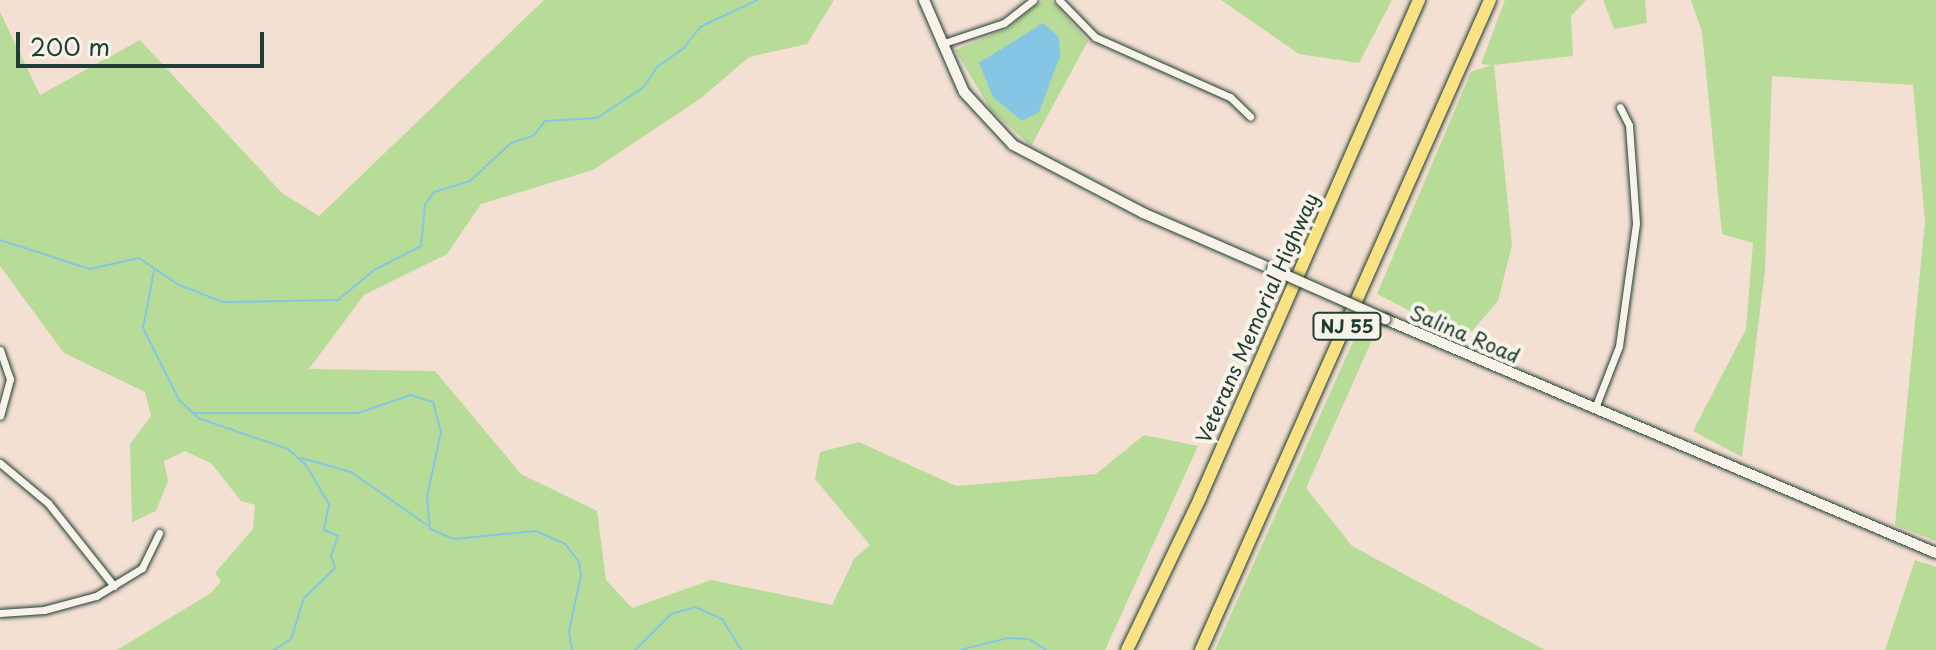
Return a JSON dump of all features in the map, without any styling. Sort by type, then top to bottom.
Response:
[{"type":"highway","name":"Veterans Memorial Highway","points":[[1128,649],[1200,498],[1419,0]]},
{"type":"highway","name":"NJ 55","points":[[1201,650],[1490,0]]},
{"type":"street","name":"Salina Road","points":[[924,0],[941,44],[972,103],[1027,156],[1385,319],[1936,553]]},
{"type":"street","points":[[941,44],[1004,23],[1033,0]]},
{"type":"street","points":[[1059,0],[1095,37],[1230,97],[1250,116]]},
{"type":"street","points":[[1595,408],[1619,346],[1636,223],[1629,125],[1620,107]]},
{"type":"street","points":[[0,350],[10,387],[0,416]]},
{"type":"street","points":[[0,463],[48,503],[114,586]]},
{"type":"street","points":[[0,613],[79,602],[114,586],[142,568],[159,533]]},
{"type":"green space","points":[[544,0],[834,0],[807,44],[749,57],[700,99],[593,170],[481,204],[447,254],[364,295],[309,369],[435,371],[521,474],[597,511],[606,580],[632,608],[711,580],[832,605],[854,559],[870,545],[815,479],[820,452],[859,442],[956,486],[1096,474],[1144,435],[1198,446],[1105,650],[117,650],[211,593],[221,581],[215,573],[253,529],[255,505],[241,501],[211,463],[185,451],[164,461],[168,481],[156,511],[132,522],[130,444],[151,416],[145,392],[64,353],[0,266],[0,12],[40,95],[140,40],[282,193],[319,216]]},
{"type":"green space","points":[[1042,0],[1051,0],[1088,41],[1031,146],[991,110],[955,50],[1009,28]]},
{"type":"green space","points":[[1221,0],[1392,0],[1359,63],[1299,54]]},
{"type":"green space","points":[[1505,0],[1586,0],[1571,16],[1573,56],[1494,65],[1512,245],[1498,301],[1465,339],[1377,294],[1471,72],[1491,65],[1481,64]]},
{"type":"green space","points":[[1603,0],[1645,0],[1647,23],[1614,29]]},
{"type":"green space","points":[[1691,0],[1936,0],[1936,541],[1895,525],[1925,222],[1913,85],[1772,76],[1765,270],[1742,457],[1693,431],[1746,329],[1753,243],[1722,234],[1702,32]]},
{"type":"green space","points":[[1361,324],[1373,338],[1306,488],[1352,546],[1545,650],[1215,650]]},
{"type":"green space","points":[[1915,560],[1936,567],[1936,650],[1885,650]]},
{"type":"water","points":[[1043,23],[1059,37],[1060,56],[1039,112],[1022,121],[993,97],[979,63]]},
{"type":"waterway","points":[[0,240],[90,269],[139,258],[179,285],[223,302],[338,300],[374,270],[421,246],[425,205],[434,192],[470,181],[511,143],[533,136],[545,121],[597,118],[644,87],[657,67],[683,49],[700,27],[757,0]]},
{"type":"waterway","points":[[154,270],[143,328],[179,400],[198,418],[288,449],[306,465],[329,504],[324,530],[338,536],[331,555],[335,568],[304,598],[291,639],[274,650]]},
{"type":"waterway","points":[[192,413],[358,413],[411,395],[433,402],[441,432],[427,497],[430,529],[454,539],[536,531],[565,544],[579,562],[581,575],[569,632],[572,650]]},
{"type":"waterway","points":[[301,458],[351,472],[427,525]]},
{"type":"waterway","points":[[635,650],[671,614],[695,607],[722,619],[741,650]]},
{"type":"waterway","points":[[960,650],[1008,638],[1029,639],[1046,650]]}]
